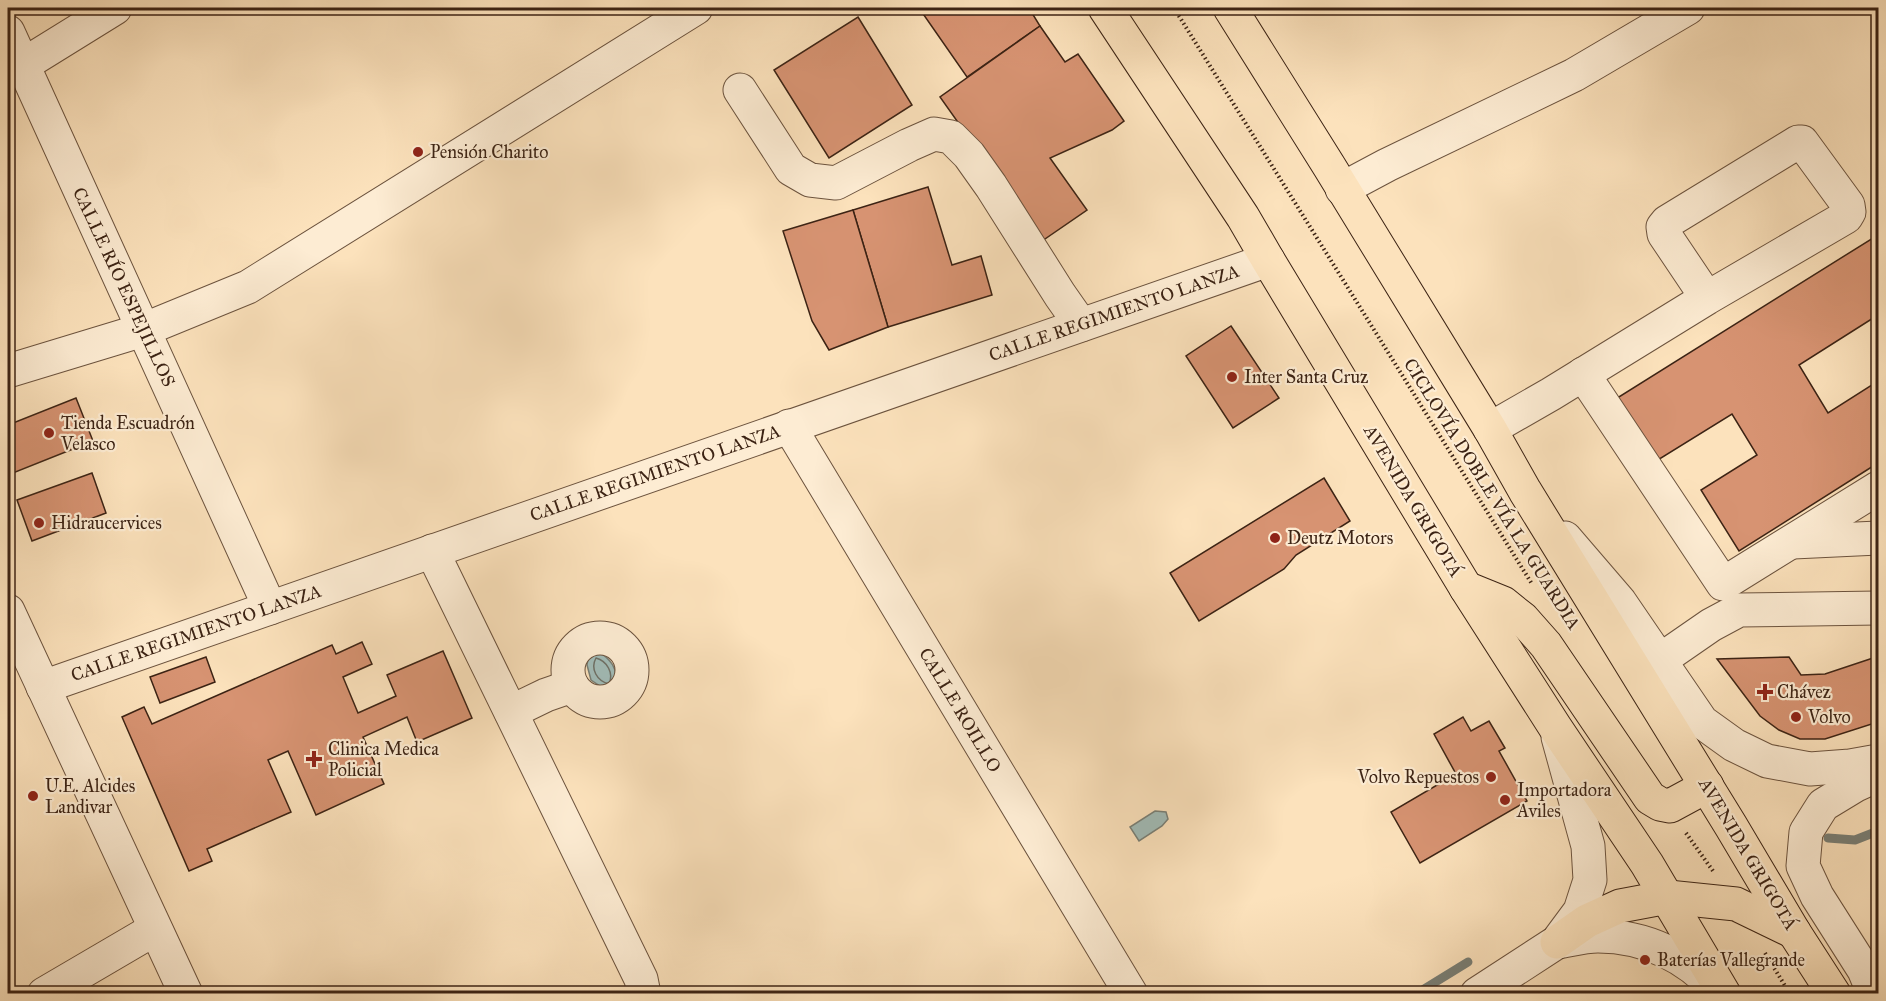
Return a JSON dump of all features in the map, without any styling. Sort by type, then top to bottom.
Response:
[{"type":"main road","name":"AVENIDA GRIGOTÁ","points":[[1105,8],[1243,217],[1466,588],[1668,897],[1722,993]]},
{"type":"main road","name":"AVENIDA GRIGOTÁ","points":[[1230,8],[1490,429],[1525,491],[1649,668],[1707,786],[1794,932],[1834,993]]},
{"type":"main road","points":[[1466,588],[1503,603],[1546,645],[1650,798],[1660,804],[1670,806],[1707,786]]},
{"type":"main road","points":[[1557,942],[1587,921],[1620,906],[1668,897],[1736,904],[1794,932]]},
{"type":"street","points":[[23,65],[115,8]]},
{"type":"street","points":[[1342,189],[1574,75],[1688,8]]},
{"type":"street","points":[[8,370],[143,330],[248,286],[682,11]]},
{"type":"street","name":"CALLE RÍO ESPEJILLOS","points":[[8,32],[270,608]]},
{"type":"street","points":[[740,90],[791,169],[810,180],[836,183],[934,134],[951,137],[969,154],[1081,325]]},
{"type":"street","points":[[1490,429],[1846,217],[1849,212],[1848,205],[1802,142],[1798,142],[1667,222],[1663,227],[1664,234],[1707,298]]},
{"type":"street","name":"CALLE REGIMIENTO LANZA","points":[[43,687],[1268,260]]},
{"type":"street","points":[[1583,374],[1731,597]]},
{"type":"street","name":"CALLE ROILLO","points":[[789,426],[1131,993]]},
{"type":"street","points":[[1878,488],[1791,542],[1731,597],[1718,621],[1649,668],[1702,722],[1734,745],[1767,761],[1810,769],[1878,761]]},
{"type":"street","points":[[1791,542],[1878,538]]},
{"type":"street","points":[[432,551],[641,979],[644,993]]},
{"type":"street","points":[[1731,597],[1878,608]]},
{"type":"street","points":[[8,611],[186,993]]},
{"type":"street","points":[[511,712],[546,695],[572,686]]},
{"type":"street","points":[[1477,993],[1557,942],[1580,911],[1590,880],[1588,846],[1555,727]]},
{"type":"street","points":[[1874,993],[1864,970],[1817,896],[1803,866],[1806,832],[1823,804],[1878,775]]},
{"type":"street","points":[[44,993],[155,929]]},
{"type":"street","points":[[1557,942],[1597,936],[1638,940],[1674,954],[1706,976],[1722,993]]},
{"type":"path","name":"CICLOVÍA DOBLE VÍA LA GUARDIA","points":[[1174,8],[1532,584]]},
{"type":"path","points":[[1670,806],[1692,842],[1736,904]]},
{"type":"path","points":[[1760,944],[1790,993]]},
{"type":"water","points":[[595,649],[609,660],[615,669],[615,687],[609,692],[591,680],[587,665],[589,653]]},
{"type":"water","points":[[1155,811],[1166,812],[1168,819],[1162,826],[1139,841],[1130,827]]},
{"type":"building","points":[[919,8],[1029,8],[1040,26],[967,77]]},
{"type":"building","points":[[858,17],[912,105],[829,158],[774,70]]},
{"type":"building","points":[[1040,26],[1065,62],[1078,54],[1124,121],[1112,130],[1050,158],[1087,210],[1042,241],[940,97]]},
{"type":"building","points":[[928,187],[952,265],[981,256],[992,295],[888,327],[853,210]]},
{"type":"building","points":[[853,210],[888,327],[829,350],[812,321],[783,231]]},
{"type":"building","points":[[1873,238],[1878,247],[1878,315],[1799,365],[1828,413],[1878,381],[1878,463],[1739,551],[1701,490],[1757,455],[1732,414],[1653,463],[1614,400]]},
{"type":"building","name":"Inter Santa Cruz","points":[[1231,326],[1279,398],[1233,428],[1186,356]]},
{"type":"building","name":"Tienda Escuadrón Velasco","points":[[76,398],[93,441],[8,475],[8,425]]},
{"type":"building","points":[[92,473],[106,513],[32,541],[17,500]]},
{"type":"building","name":"Deutz Motors","points":[[1324,478],[1350,521],[1296,555],[1284,569],[1199,621],[1170,573]]},
{"type":"building","points":[[362,642],[372,664],[343,677],[358,713],[396,696],[387,675],[443,651],[472,718],[417,742],[407,717],[363,737],[384,784],[316,815],[288,751],[268,760],[291,812],[207,849],[212,861],[189,871],[122,717],[144,707],[152,724],[332,645],[336,654]]},
{"type":"building","points":[[1873,650],[1878,650],[1878,722],[1825,739],[1800,739],[1779,730],[1760,716],[1717,659],[1789,657],[1801,675],[1825,674],[1876,657]]},
{"type":"building","points":[[206,657],[215,682],[160,703],[150,677]]},
{"type":"building","points":[[1463,717],[1471,731],[1489,721],[1505,748],[1499,751],[1527,801],[1420,863],[1391,812],[1456,774],[1434,734]]},
{"type":"waterway","points":[[1828,838],[1855,840],[1878,831]]},
{"type":"waterway","points":[[1416,994],[1468,962]]},
{"type":"place","name":"Pensión Charito","points":[[418,152]]},
{"type":"place","name":"Inter Santa Cruz","points":[[1232,377]]},
{"type":"place","name":"Tienda Escuadrón Velasco","points":[[49,433]]},
{"type":"place","name":"Hidraucervices","points":[[39,523]]},
{"type":"place","name":"Deutz Motors","points":[[1275,538]]},
{"type":"place","name":"Chávez","points":[[1765,692]]},
{"type":"place","name":"Volvo","points":[[1796,717]]},
{"type":"place","name":"Clinica Medica Policial","points":[[314,759]]},
{"type":"place","name":"Volvo Repuestos","points":[[1491,777]]},
{"type":"place","name":"U.E. Alcides Landivar","points":[[33,796]]},
{"type":"place","name":"Importadora Aviles","points":[[1505,800]]},
{"type":"place","name":"Baterías Vallegrande","points":[[1645,960]]}]
